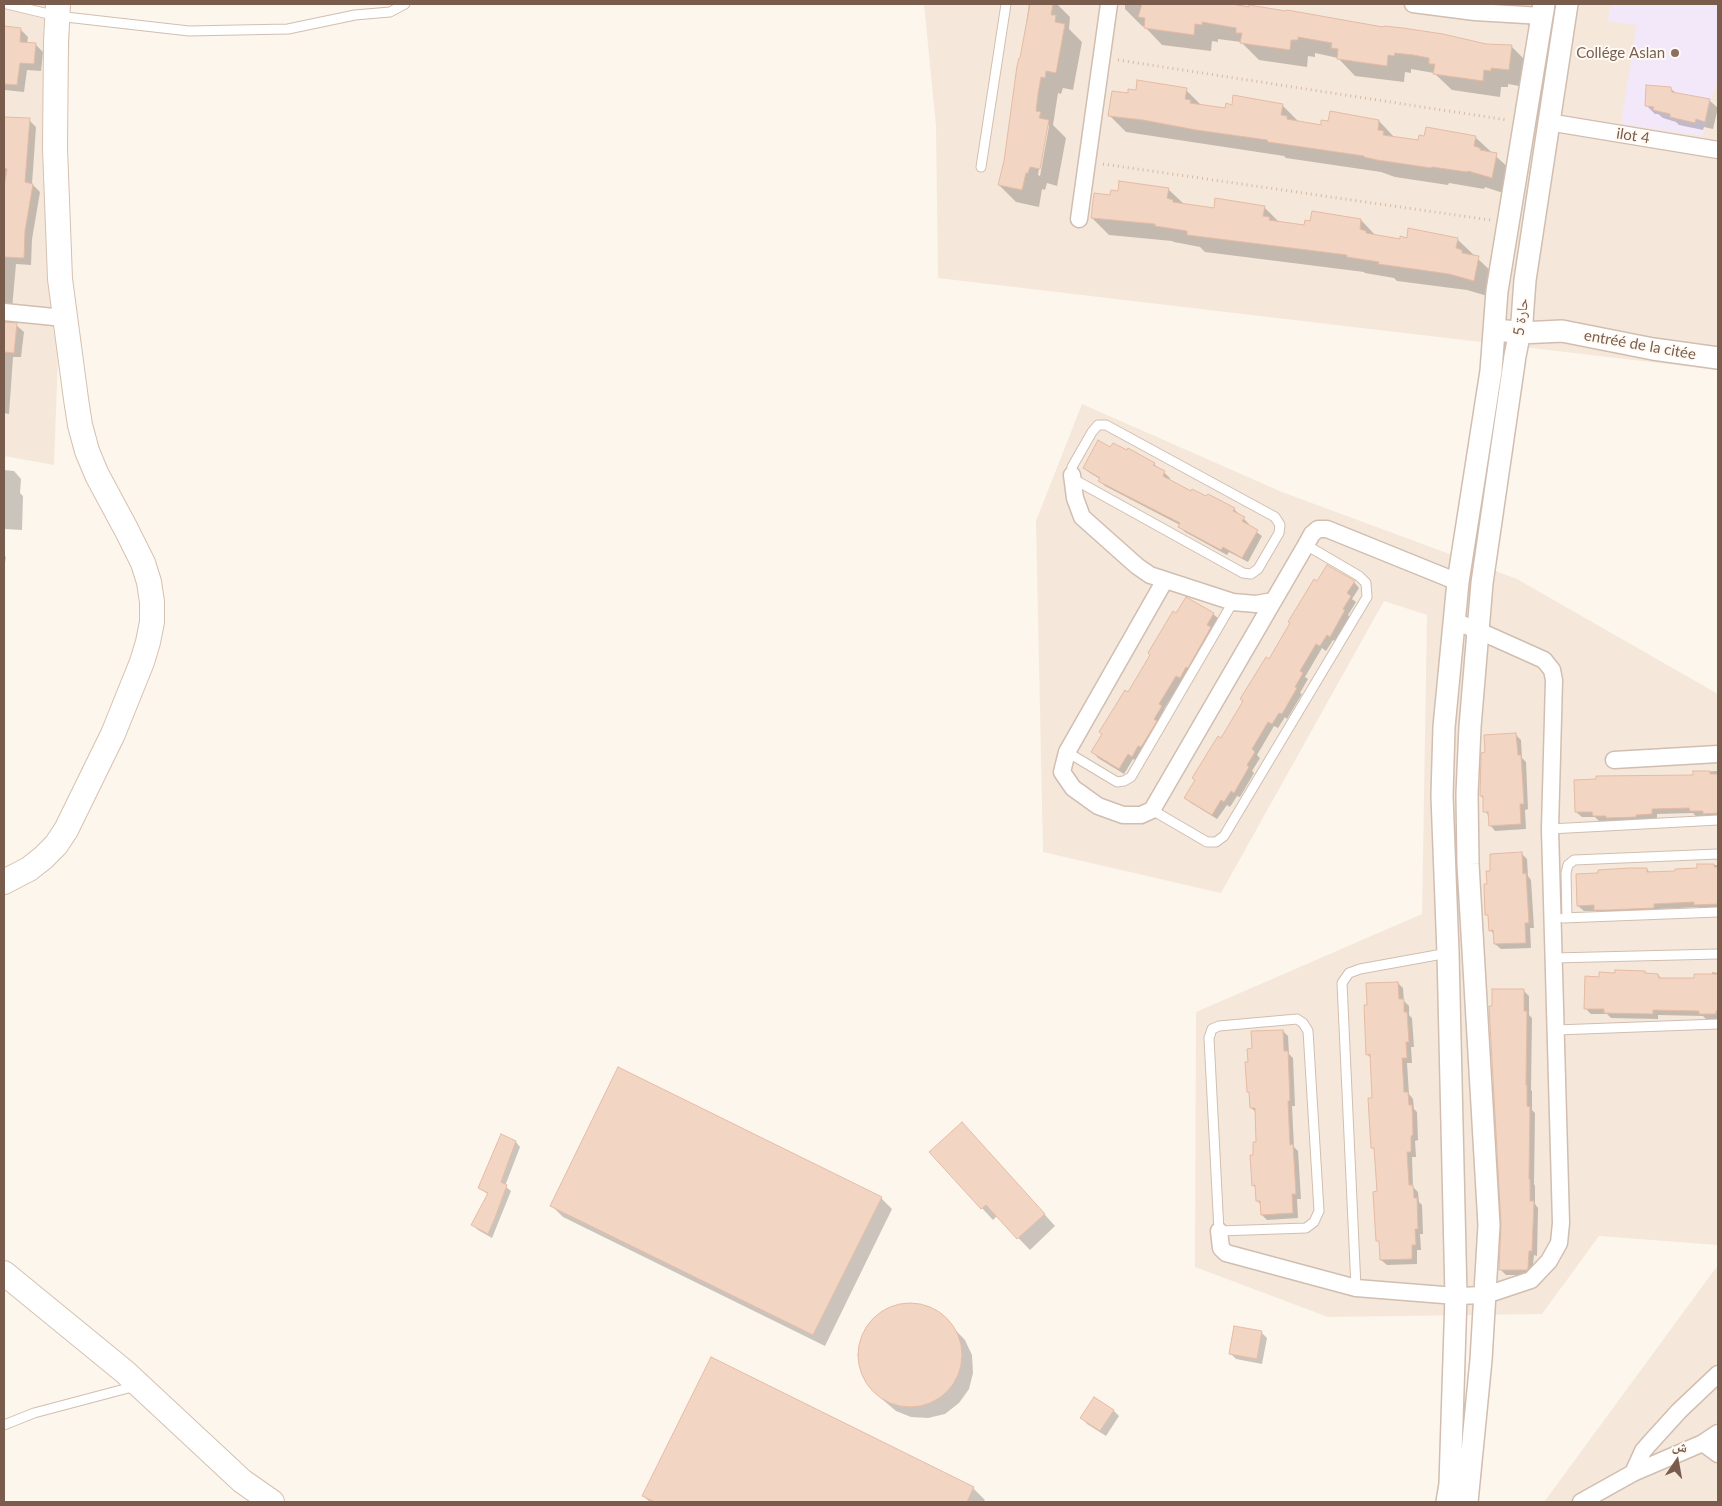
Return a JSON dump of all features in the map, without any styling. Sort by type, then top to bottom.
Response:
[{"type":"main road","points":[[4,882],[29,869],[44,858],[66,830],[113,734],[142,662],[152,622],[149,582],[126,529],[97,476],[87,451],[80,425],[60,279],[54,148],[58,10]]},
{"type":"main road","points":[[4,1273],[139,1385],[242,1481],[272,1502]]},
{"type":"street","points":[[1079,219],[1109,4]]},
{"type":"street","points":[[1412,4],[1475,12],[1543,10]]},
{"type":"street","name":"حارة 5","points":[[1467,1502],[1486,1295],[1489,1202],[1468,864],[1468,765],[1477,630],[1482,583],[1515,356],[1524,308],[1525,280],[1567,4]]},
{"type":"street","name":"حارة 5","points":[[1447,1502],[1450,1484],[1456,1296],[1448,953],[1442,796],[1444,727],[1458,582],[1491,371],[1496,302],[1543,10]]},
{"type":"street","name":"ilot 4","points":[[1548,122],[1718,150]]},
{"type":"street","name":"entréé de la citée","points":[[1496,302],[1524,308],[1562,331]]},
{"type":"street","points":[[4,312],[64,318]]},
{"type":"street","name":"entréé de la citée","points":[[1494,328],[1520,333],[1562,331],[1653,349],[1718,358]]},
{"type":"street","points":[[1072,475],[1075,498],[1082,517],[1137,566],[1150,575],[1233,602],[1256,604],[1273,601]]},
{"type":"street","points":[[1165,580],[1067,752],[1062,772],[1073,788],[1098,806],[1123,816],[1141,815],[1152,810],[1312,534],[1318,529],[1327,529],[1458,582]]},
{"type":"street","points":[[1219,1231],[1221,1248],[1226,1253],[1356,1288],[1456,1296],[1486,1295],[1531,1280],[1549,1261],[1558,1243],[1561,1223],[1554,958],[1560,918],[1550,828],[1554,680],[1552,670],[1544,660],[1454,621]]},
{"type":"street","points":[[1614,760],[1718,754]]},
{"type":"street","points":[[1633,1473],[1643,1451],[1679,1411],[1718,1373]]},
{"type":"street","points":[[1581,1502],[1633,1473],[1703,1443],[1718,1433]]},
{"type":"street","points":[[1703,1443],[1718,1454]]},
{"type":"lane","points":[[7,4],[58,10],[189,31],[288,29],[355,15],[390,12],[405,4]]},
{"type":"lane","points":[[981,167],[1006,4]]},
{"type":"lane","points":[[1098,425],[1106,425],[1275,517],[1280,524],[1279,533],[1258,569],[1251,574],[1243,574],[1085,486],[1072,475],[1072,467],[1092,432],[1098,425]]},
{"type":"lane","points":[[1152,810],[1207,842],[1216,842],[1224,836],[1368,597],[1366,583],[1359,576],[1306,545]]},
{"type":"lane","points":[[1067,752],[1116,782],[1124,782],[1131,777],[1233,602]]},
{"type":"lane","points":[[1550,828],[1718,820]]},
{"type":"lane","points":[[1718,854],[1574,860],[1568,865],[1566,873],[1560,918],[1718,912]]},
{"type":"lane","points":[[1356,1288],[1342,984],[1349,973],[1360,969],[1448,953]]},
{"type":"lane","points":[[1554,958],[1718,954]]},
{"type":"lane","points":[[1297,1019],[1303,1022],[1308,1031],[1319,1210],[1314,1222],[1306,1228],[1219,1231],[1209,1038],[1212,1029],[1219,1026],[1297,1019]]},
{"type":"lane","points":[[1556,1030],[1718,1024]]},
{"type":"lane","points":[[4,1422],[139,1385]]},
{"type":"path","points":[[1102,58],[1525,122]]},
{"type":"path","points":[[1086,161],[1508,223]]},
{"type":"shaded area","points":[[4,4],[71,4],[54,465],[4,456]]},
{"type":"shaded area","points":[[924,4],[1718,4],[1718,370],[938,278],[936,126]]},
{"type":"shaded area","name":"Collége Aslan","points":[[1611,4],[1718,4],[1718,81],[1712,96],[1703,136],[1621,124],[1637,25],[1608,21]]},
{"type":"shaded area","points":[[1082,404],[1282,492],[1517,579],[1718,694],[1718,1245],[1599,1236],[1542,1314],[1328,1317],[1195,1267],[1196,1012],[1422,914],[1427,615],[1384,601],[1221,893],[1043,852],[1036,521]]},
{"type":"shaded area","points":[[1718,1265],[1718,1502],[1544,1502]]},
{"type":"building","points":[[1030,4],[1053,4],[1051,15],[1056,15],[1055,22],[1065,24],[1056,73],[1046,71],[1045,78],[1041,77],[1038,94],[1036,111],[1041,112],[1039,118],[1049,120],[1040,169],[1030,167],[1028,173],[1026,173],[1022,190],[998,185],[1004,161],[1017,66]]},
{"type":"building","points":[[1142,4],[1232,4],[1249,7],[1249,5],[1383,27],[1443,34],[1486,44],[1512,45],[1509,70],[1491,68],[1491,71],[1484,70],[1483,81],[1433,74],[1435,64],[1429,64],[1429,58],[1413,55],[1395,53],[1394,56],[1388,55],[1387,66],[1337,59],[1338,49],[1331,48],[1332,43],[1298,37],[1298,40],[1291,40],[1290,50],[1240,43],[1242,33],[1236,33],[1236,28],[1202,22],[1202,25],[1195,24],[1194,35],[1144,28],[1145,18],[1138,17]]},
{"type":"building","points":[[4,26],[21,28],[20,42],[36,43],[34,64],[20,63],[17,85],[4,84]]},
{"type":"building","points":[[1137,80],[1187,88],[1185,99],[1191,100],[1190,103],[1225,108],[1226,103],[1232,105],[1233,95],[1283,104],[1281,115],[1287,116],[1287,119],[1321,125],[1321,120],[1328,121],[1330,111],[1379,120],[1378,130],[1384,131],[1383,135],[1418,140],[1419,135],[1424,136],[1426,127],[1476,136],[1474,146],[1480,148],[1480,150],[1497,153],[1492,178],[1468,171],[1377,160],[1364,156],[1268,142],[1267,140],[1108,116],[1112,91],[1128,93],[1128,89],[1136,90]]},
{"type":"building","points":[[1646,85],[1671,87],[1672,92],[1710,99],[1705,122],[1696,119],[1695,123],[1670,117],[1670,114],[1653,110],[1654,107],[1645,106]]},
{"type":"building","points":[[4,117],[30,118],[25,182],[33,184],[25,231],[24,258],[4,257],[4,187],[7,169],[4,168]]},
{"type":"building","points":[[1119,181],[1169,188],[1167,198],[1173,200],[1173,202],[1214,208],[1215,198],[1265,206],[1263,216],[1270,217],[1269,220],[1304,225],[1305,220],[1310,221],[1312,211],[1361,219],[1360,229],[1366,231],[1366,233],[1400,239],[1400,236],[1407,238],[1408,228],[1458,238],[1456,248],[1462,250],[1462,253],[1479,256],[1474,281],[1449,274],[1378,264],[1379,262],[1347,257],[1347,255],[1187,235],[1187,231],[1155,226],[1155,224],[1091,218],[1094,193],[1110,195],[1111,190],[1118,191]]},
{"type":"building","points":[[4,322],[17,323],[14,353],[4,352]]},
{"type":"building","points":[[1098,440],[1110,447],[1113,443],[1127,450],[1128,448],[1155,463],[1153,465],[1165,471],[1163,476],[1191,491],[1192,489],[1206,496],[1208,494],[1235,508],[1233,511],[1245,517],[1242,521],[1258,530],[1242,558],[1223,547],[1221,550],[1178,527],[1180,523],[1098,481],[1100,478],[1083,468]]},
{"type":"building","points":[[1327,565],[1355,581],[1347,593],[1351,596],[1343,609],[1345,610],[1330,637],[1327,635],[1320,646],[1316,644],[1300,671],[1303,673],[1295,687],[1297,688],[1282,714],[1279,713],[1272,724],[1268,722],[1252,749],[1255,752],[1247,765],[1249,767],[1234,793],[1231,791],[1224,802],[1221,800],[1212,815],[1184,798],[1195,780],[1192,778],[1218,736],[1221,738],[1243,701],[1240,699],[1266,657],[1269,659],[1290,623],[1288,622],[1314,579],[1317,581]]},
{"type":"building","points":[[1186,597],[1214,613],[1207,625],[1211,627],[1188,668],[1186,667],[1180,678],[1176,676],[1159,704],[1162,706],[1154,719],[1157,721],[1141,747],[1138,746],[1132,757],[1128,754],[1119,769],[1091,752],[1102,734],[1099,732],[1125,690],[1128,692],[1173,611],[1176,613]]},
{"type":"building","points":[[1516,733],[1518,755],[1521,755],[1524,804],[1520,804],[1521,824],[1489,826],[1488,812],[1483,812],[1483,796],[1480,796],[1481,753],[1485,752],[1484,735]]},
{"type":"building","points":[[1693,771],[1710,771],[1710,774],[1718,774],[1718,813],[1703,814],[1703,811],[1690,811],[1689,808],[1652,809],[1652,814],[1636,815],[1636,817],[1606,818],[1606,816],[1593,816],[1592,812],[1575,812],[1574,780],[1596,779],[1596,776],[1693,775]]},
{"type":"building","points":[[1522,852],[1523,874],[1526,873],[1529,923],[1525,923],[1526,943],[1494,944],[1493,930],[1489,931],[1488,915],[1485,915],[1484,884],[1487,884],[1486,871],[1490,871],[1490,854]]},
{"type":"building","points":[[1697,864],[1714,864],[1714,867],[1718,867],[1718,904],[1694,905],[1694,902],[1654,904],[1654,908],[1608,910],[1594,910],[1594,905],[1577,906],[1576,874],[1598,873],[1598,870],[1630,868],[1647,868],[1647,872],[1675,871],[1675,869],[1697,868]]},
{"type":"building","points":[[1615,970],[1645,971],[1645,973],[1658,974],[1659,978],[1694,978],[1694,974],[1718,974],[1718,1011],[1716,1011],[1716,1014],[1699,1014],[1699,1011],[1653,1010],[1653,1014],[1604,1013],[1604,1009],[1584,1009],[1585,976],[1599,977],[1599,972],[1615,973]]},
{"type":"building","points":[[1398,982],[1399,999],[1404,999],[1404,1012],[1407,1012],[1409,1042],[1406,1042],[1407,1058],[1402,1058],[1404,1092],[1408,1092],[1409,1105],[1412,1105],[1413,1135],[1411,1136],[1411,1152],[1407,1152],[1409,1185],[1413,1185],[1414,1198],[1417,1198],[1418,1229],[1415,1229],[1416,1245],[1412,1245],[1412,1259],[1380,1260],[1379,1241],[1376,1241],[1373,1192],[1377,1191],[1374,1148],[1371,1148],[1368,1098],[1372,1098],[1370,1054],[1366,1055],[1364,1005],[1367,1005],[1366,983]]},
{"type":"building","points":[[1492,989],[1524,989],[1524,1011],[1527,1011],[1526,1085],[1527,1106],[1530,1107],[1529,1179],[1530,1201],[1534,1201],[1532,1251],[1529,1251],[1527,1270],[1499,1270],[1501,1224],[1489,1006],[1492,1006]]},
{"type":"building","points":[[1283,1030],[1284,1051],[1288,1051],[1290,1145],[1293,1144],[1296,1194],[1292,1194],[1293,1213],[1261,1215],[1260,1201],[1256,1201],[1255,1185],[1252,1186],[1250,1155],[1253,1155],[1253,1142],[1256,1142],[1255,1108],[1250,1108],[1245,1062],[1248,1062],[1247,1049],[1252,1048],[1251,1031]]},
{"type":"building","points":[[618,1067],[882,1197],[813,1335],[550,1206]]},
{"type":"building","points":[[962,1122],[1045,1214],[1017,1239],[986,1205],[981,1209],[929,1152]]},
{"type":"building","points":[[501,1134],[516,1141],[501,1182],[507,1185],[488,1234],[471,1225],[488,1193],[478,1188]]},
{"type":"building","points":[[910,1303],[930,1307],[947,1318],[958,1335],[962,1355],[958,1375],[947,1392],[930,1403],[910,1407],[890,1403],[873,1392],[862,1375],[858,1355],[862,1335],[873,1318],[890,1307]]},
{"type":"building","points":[[1234,1326],[1262,1331],[1257,1359],[1229,1354]]},
{"type":"building","points":[[711,1357],[974,1487],[967,1502],[655,1502],[642,1496]]},
{"type":"building","points":[[1094,1397],[1114,1410],[1100,1431],[1080,1418]]},
{"type":"place","name":"Collége Aslan","points":[[1675,53]]}]
